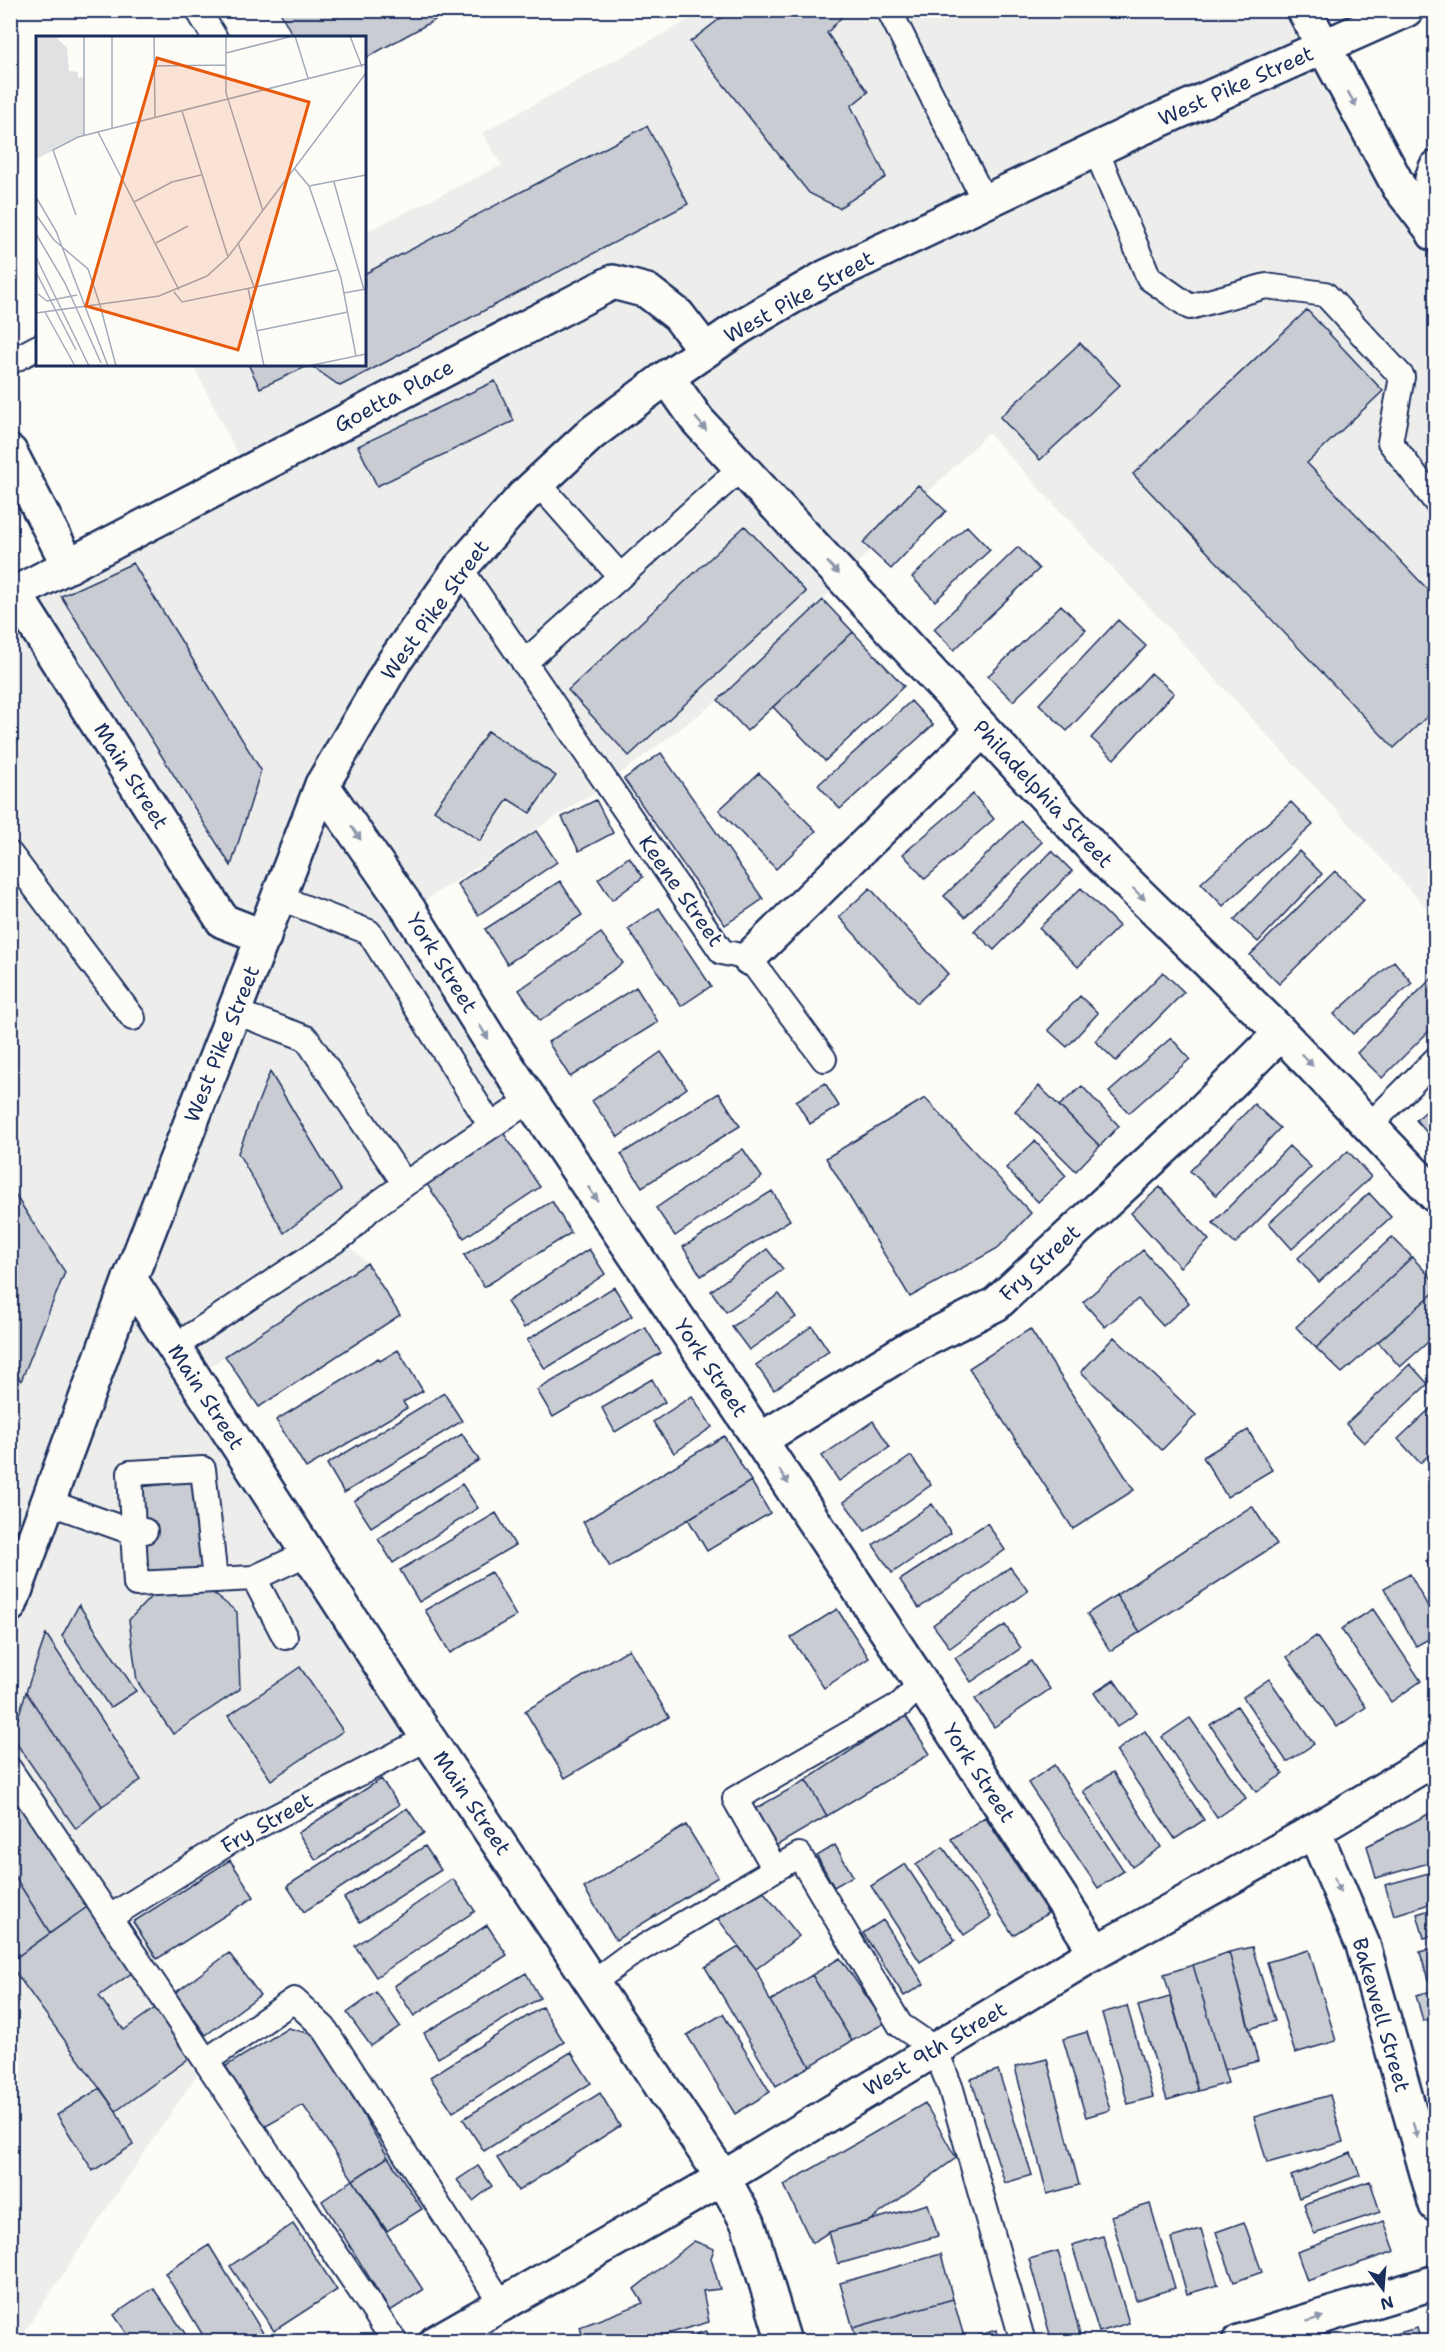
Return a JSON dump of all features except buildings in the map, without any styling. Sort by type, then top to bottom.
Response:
[{"type":"main road","points":[[1304,10],[1399,187],[1435,235]]},
{"type":"main road","name":"West Pike Street","points":[[10,1605],[130,1279],[322,785],[393,662],[460,567],[538,483],[592,433],[667,377],[740,327],[826,277],[1096,150],[1406,10]]},
{"type":"main road","points":[[1435,235],[1432,179],[1436,168]]},
{"type":"main road","name":"Goetta Place","points":[[13,595],[613,282],[647,291],[678,315],[705,350]]},
{"type":"main road","name":"Philadelphia Street","points":[[667,377],[698,421],[1106,862],[1281,1033],[1436,1196]]},
{"type":"main road","points":[[10,452],[69,566]]},
{"type":"main road","name":"Main Street","points":[[13,595],[223,921],[264,937]]},
{"type":"main road","name":"Keene Street","points":[[749,958],[983,730]]},
{"type":"main road","name":"York Street","points":[[322,785],[410,910],[490,1040],[760,1440],[1096,1952]]},
{"type":"main road","name":"Fry Street","points":[[760,1440],[911,1347],[996,1304],[1179,1134],[1281,1033]]},
{"type":"main road","name":"Main Street","points":[[130,1279],[428,1738],[723,2178],[748,2223],[784,2342]]},
{"type":"main road","name":"West 9th Street","points":[[436,2342],[723,2178],[1096,1952],[1314,1831],[1436,1758]]},
{"type":"main road","name":"Bakewell Street","points":[[1314,1831],[1363,1946],[1436,2205]]},
{"type":"main road","points":[[1239,2342],[1436,2282]]},
{"type":"lane","points":[[889,10],[986,202]]},
{"type":"lane","points":[[201,15],[214,36]]},
{"type":"lane","points":[[1096,150],[1149,278],[1190,307],[1266,286],[1325,294],[1402,377],[1390,442],[1436,502]]},
{"type":"lane","points":[[10,362],[36,348]]},
{"type":"lane","points":[[524,663],[741,468]]},
{"type":"lane","points":[[538,483],[620,576]]},
{"type":"lane","name":"Keene Street","points":[[460,567],[722,952],[749,958]]},
{"type":"lane","points":[[10,854],[133,1018]]},
{"type":"lane","points":[[280,898],[369,932],[491,1126]]},
{"type":"lane","points":[[749,958],[824,1059]]},
{"type":"lane","points":[[235,1012],[306,1038],[405,1184]]},
{"type":"lane","points":[[1370,1125],[1436,1059]]},
{"type":"lane","points":[[174,1347],[345,1234],[369,1210],[530,1100]]},
{"type":"lane","points":[[215,1580],[204,1527],[203,1469],[130,1473],[138,1532],[136,1584],[215,1580],[254,1578],[308,1553]]},
{"type":"lane","points":[[48,1502],[138,1532]]},
{"type":"lane","points":[[254,1578],[285,1637]]},
{"type":"lane","points":[[776,1869],[735,1799],[901,1704],[921,1683]]},
{"type":"lane","name":"Fry Street","points":[[110,1917],[244,1833],[428,1738]]},
{"type":"lane","points":[[10,1770],[395,2342]]},
{"type":"lane","points":[[592,1983],[627,1957],[799,1855],[900,2025],[935,2049],[951,2089],[1023,2342]]},
{"type":"lane","points":[[206,2061],[294,2000],[324,2028],[502,2304]]},
{"type":"shaded area","points":[[705,11],[1304,11],[1435,235],[1435,917],[988,433],[842,578],[823,600],[718,700],[607,784],[410,910],[535,1107],[343,1240],[367,1263],[225,1355],[195,1380],[428,1738],[110,1916],[206,2061],[18,2341],[11,2342],[11,596],[247,473],[194,366],[366,366],[366,232],[502,165],[482,133]]}]
